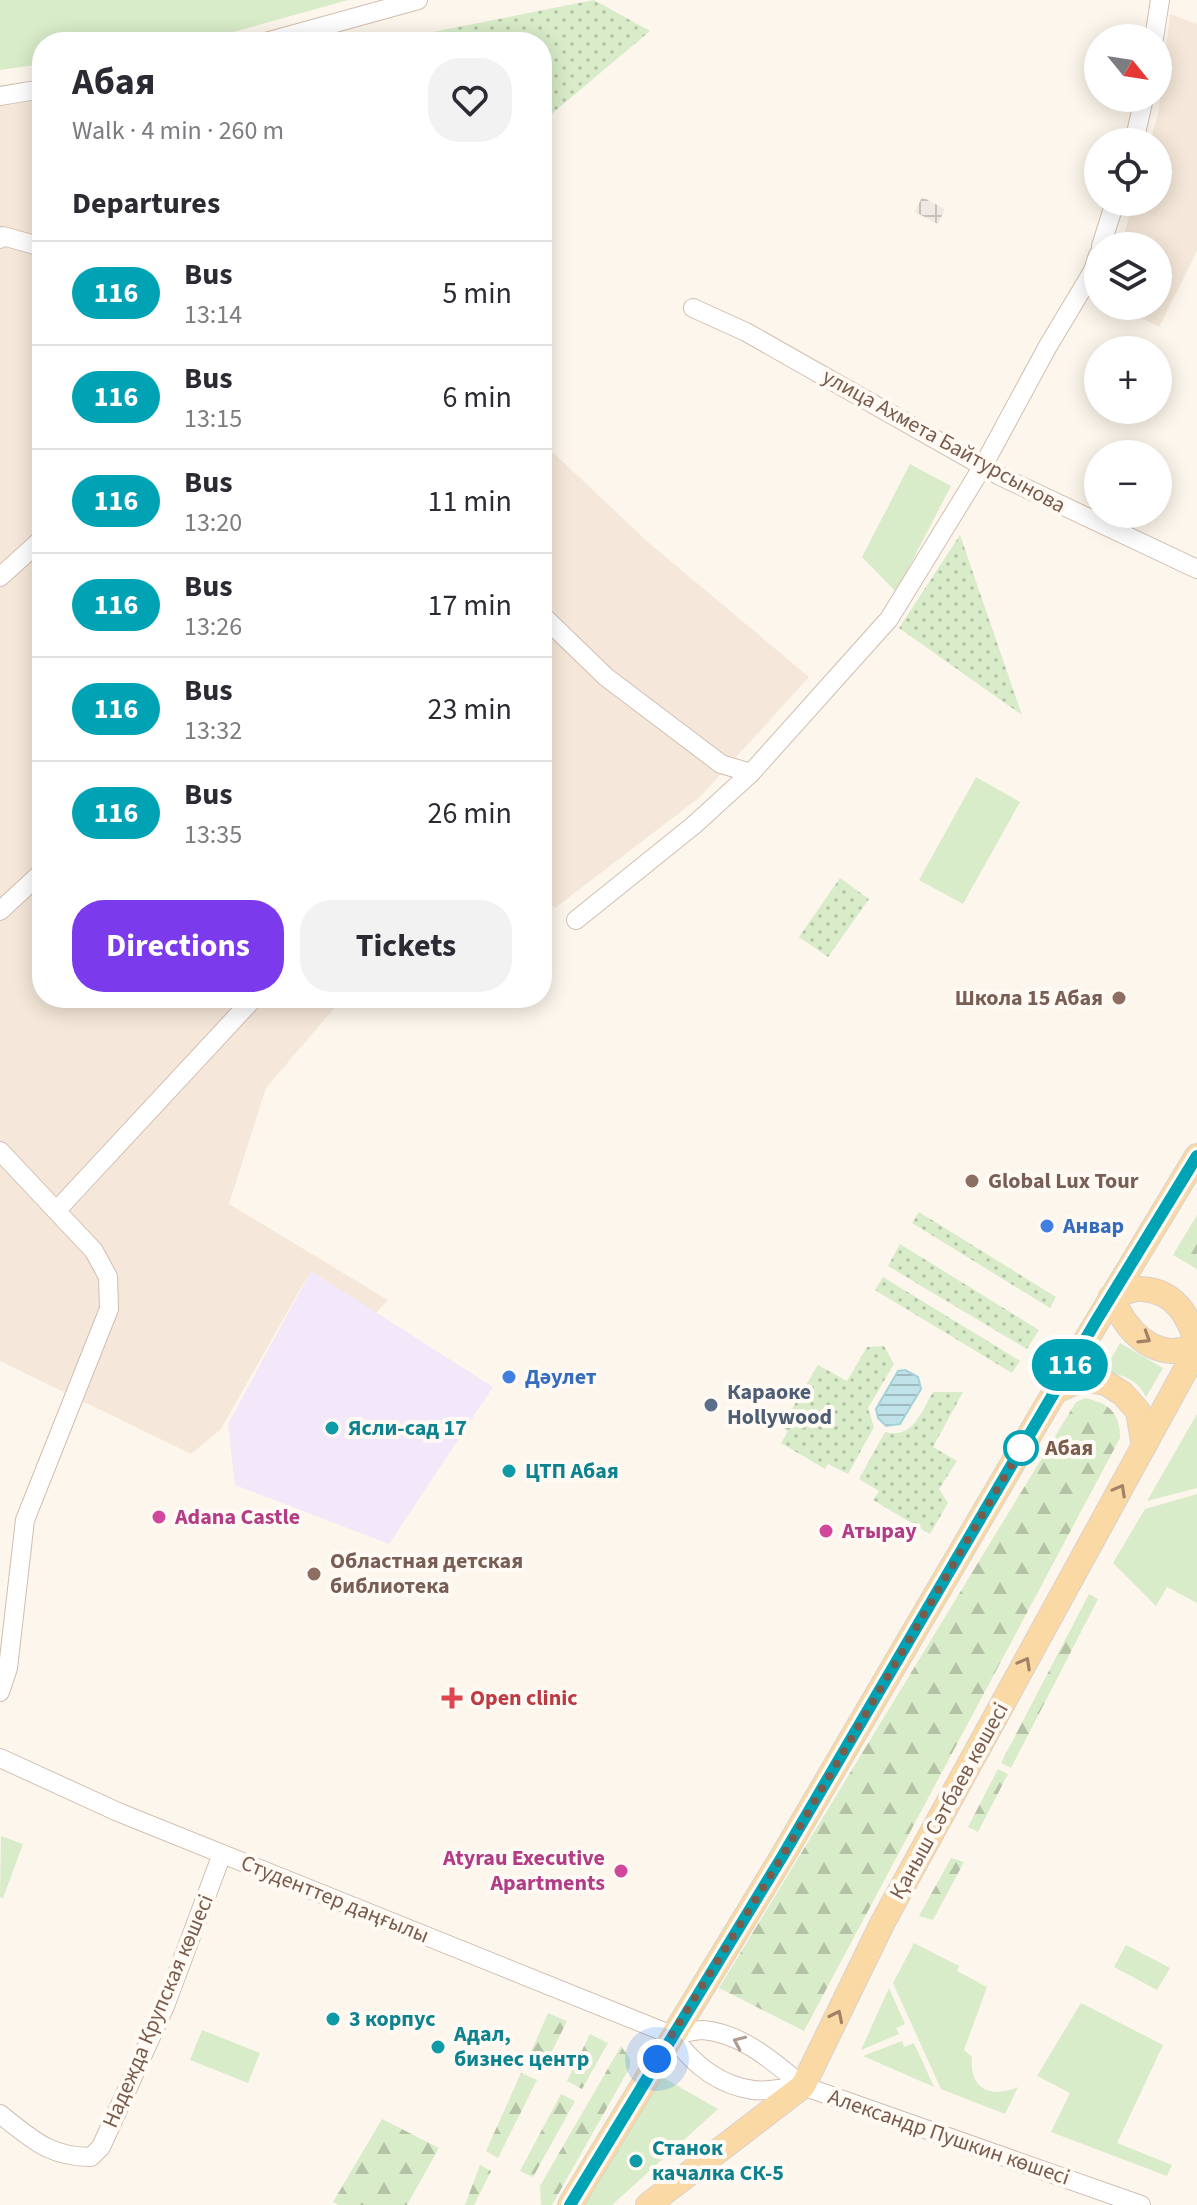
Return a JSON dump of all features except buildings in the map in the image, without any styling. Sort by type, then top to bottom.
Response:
[{"type":"main road","points":[[570,2205],[782,1857],[1197,1156]]},
{"type":"main road","points":[[1141,1289],[1169,1297],[1190,1320],[1197,1347],[1171,1351],[1145,1342],[1123,1322],[1111,1297],[1141,1289]]},
{"type":"main road","name":"Қаныш Сәтбаев көшесі","points":[[648,2205],[803,2086],[883,1922],[1197,1347]]},
{"type":"main road","points":[[1054,1393],[1082,1379],[1106,1383],[1123,1394],[1138,1411],[1144,1446]]},
{"type":"street","points":[[302,32],[418,0]]},
{"type":"street","points":[[1156,24],[1160,0]]},
{"type":"street","points":[[0,96],[32,91]]},
{"type":"street","points":[[0,239],[3,236],[32,244]]},
{"type":"street","points":[[576,920],[694,825],[751,773],[889,619],[983,466],[1084,286]]},
{"type":"street","name":"улица Ахмета Байтурсынова","points":[[693,308],[746,332],[983,466],[1197,569]]},
{"type":"street","points":[[0,577],[32,548]]},
{"type":"street","points":[[552,625],[606,677],[721,764],[751,773]]},
{"type":"street","points":[[0,911],[32,881]]},
{"type":"street","points":[[57,1210],[245,1008]]},
{"type":"street","points":[[0,1151],[94,1251],[108,1277],[109,1309],[25,1520],[8,1668],[0,1692]]},
{"type":"street","name":"Студенттер даңғылы","points":[[0,1758],[118,1812],[672,2035]]},
{"type":"street","name":"Надежда Крупская көшесі","points":[[0,2114],[42,2147],[57,2154],[91,2157],[101,2147],[162,2014],[222,1854]]},
{"type":"street","points":[[703,2030],[737,2040],[770,2058],[803,2086],[753,2090],[718,2078],[688,2057],[672,2035],[703,2030]]},
{"type":"street","name":"Александр Пушкин көшесі","points":[[803,2086],[1141,2205]]},
{"type":"shaded area","points":[[1170,14],[1197,24],[1197,251],[1172,301],[1172,232],[1125,232],[1129,216],[1172,216],[1172,128],[1154,128],[1158,112],[1172,112],[1172,24],[1169,24]]},
{"type":"shaded area","points":[[32,99],[32,1008],[334,1008],[266,1088],[229,1204],[388,1300],[371,1318],[307,1277],[221,1429],[191,1454],[0,1361],[0,105]]},
{"type":"shaded area","points":[[922,197],[945,209],[938,224],[915,212]]},
{"type":"shaded area","points":[[1145,320],[1162,320],[1159,327]]},
{"type":"shaded area","points":[[552,451],[650,544],[809,677],[700,797],[555,908],[552,905]]},
{"type":"shaded area","points":[[311,1271],[493,1387],[389,1544],[235,1485],[228,1424]]},
{"type":"green space","points":[[0,0],[348,0],[232,32],[32,32],[32,65],[0,70]]},
{"type":"green space","points":[[594,0],[650,31],[552,114],[552,32],[432,32]]},
{"type":"green space","points":[[910,464],[951,486],[896,592],[862,557]]},
{"type":"green space","points":[[960,535],[1022,715],[899,628]]},
{"type":"green space","points":[[976,777],[1020,802],[963,904],[919,880]]},
{"type":"green space","points":[[840,878],[869,899],[828,957],[799,937]]},
{"type":"green space","points":[[919,1212],[1056,1297],[1050,1308],[912,1223]]},
{"type":"green space","points":[[1197,1215],[1197,1269],[1173,1255]]},
{"type":"green space","points":[[900,1244],[1039,1330],[1027,1349],[888,1266]]},
{"type":"green space","points":[[883,1277],[1020,1361],[1012,1373],[875,1290]]},
{"type":"green space","points":[[1120,1343],[1163,1368],[1146,1397],[1139,1386],[1129,1379],[1103,1373]]},
{"type":"green space","points":[[884,1346],[894,1364],[868,1408],[874,1427],[848,1474],[828,1464],[825,1469],[781,1443],[788,1431],[781,1427],[818,1365],[847,1381],[867,1347]]},
{"type":"green space","points":[[933,1392],[963,1392],[933,1447],[957,1461],[939,1489],[948,1503],[930,1534],[873,1500],[879,1491],[859,1479],[885,1432],[902,1432],[909,1428]]},
{"type":"green space","points":[[1085,1398],[1112,1410],[1118,1422],[1120,1438],[804,2031],[719,1988],[1076,1402]]},
{"type":"green space","points":[[1197,1414],[1197,1488],[1147,1501]]},
{"type":"green space","points":[[1197,1494],[1197,1603],[1167,1587],[1156,1606],[1113,1563],[1145,1509]]},
{"type":"green space","points":[[1089,1594],[1098,1599],[1011,1768],[1001,1763]]},
{"type":"green space","points":[[998,1769],[1008,1774],[978,1832],[968,1827]]},
{"type":"green space","points":[[1,1836],[23,1844],[3,1898],[0,1897]]},
{"type":"green space","points":[[951,1858],[964,1862],[933,1920],[919,1916]]},
{"type":"green space","points":[[914,1943],[959,1966],[957,1971],[987,1987],[964,2050],[972,2057],[974,2077],[983,2088],[999,2092],[1018,2087],[1005,2114],[941,2089],[893,1983]]},
{"type":"green space","points":[[1126,1945],[1170,1968],[1157,1990],[1114,1967]]},
{"type":"green space","points":[[889,1988],[905,2024],[896,2028],[899,2034],[861,2050]]},
{"type":"green space","points":[[1081,2003],[1163,2045],[1117,2143],[1172,2165],[1167,2176],[1051,2132],[1070,2093],[1037,2076]]},
{"type":"green space","points":[[548,2013],[567,2021],[544,2067],[528,2059]]},
{"type":"green space","points":[[202,2030],[260,2053],[248,2083],[190,2060]]},
{"type":"green space","points":[[590,2034],[608,2043],[582,2089],[567,2081]]},
{"type":"green space","points":[[902,2041],[904,2047],[914,2043],[934,2087],[863,2056]]},
{"type":"green space","points":[[621,2046],[630,2059],[630,2067],[552,2205],[541,2205],[540,2186]]},
{"type":"green space","points":[[521,2073],[537,2080],[498,2158],[486,2151]]},
{"type":"green space","points":[[662,2077],[718,2109],[612,2205],[584,2205]]},
{"type":"green space","points":[[561,2094],[575,2101],[533,2177],[520,2171]]},
{"type":"green space","points":[[382,2119],[439,2148],[407,2205],[339,2205],[333,2202]]},
{"type":"green space","points":[[480,2165],[491,2171],[474,2205],[465,2205]]},
{"type":"water","points":[[905,1370],[918,1377],[921,1389],[900,1424],[886,1426],[878,1418],[876,1409],[898,1371]]},
{"type":"bus line","name":"116","points":[[570,2205],[782,1857],[1096,1321],[1197,1156]]},
{"type":"place","name":"Школа 15 Абая","points":[[1119,998]]},
{"type":"place","name":"Global Lux Tour","points":[[972,1181]]},
{"type":"place","name":"Анвар","points":[[1047,1226]]},
{"type":"place","name":"Дәулет","points":[[509,1377]]},
{"type":"place","name":"Караоке Hollywood","points":[[711,1405]]},
{"type":"place","name":"Ясли-сад 17","points":[[332,1428]]},
{"type":"place","name":"Абая","points":[[1021,1448]]},
{"type":"place","name":"ЦТП Абая","points":[[509,1471]]},
{"type":"place","name":"Adana Сastle","points":[[159,1517]]},
{"type":"place","name":"Атырау","points":[[826,1531]]},
{"type":"place","name":"Областная детская библиотека","points":[[314,1574]]},
{"type":"place","name":"Open clinic","points":[[452,1698]]},
{"type":"place","name":"Atyrau Executive Apartments","points":[[621,1871]]},
{"type":"place","name":"3 корпус","points":[[333,2019]]},
{"type":"place","name":"Адал, бизнес центр","points":[[438,2047]]},
{"type":"place","name":"Станок качалка СК-5","points":[[636,2161]]},
{"type":"route","points":[[657,2059],[782,1857],[1026,1440],[1021,1448]]}]
